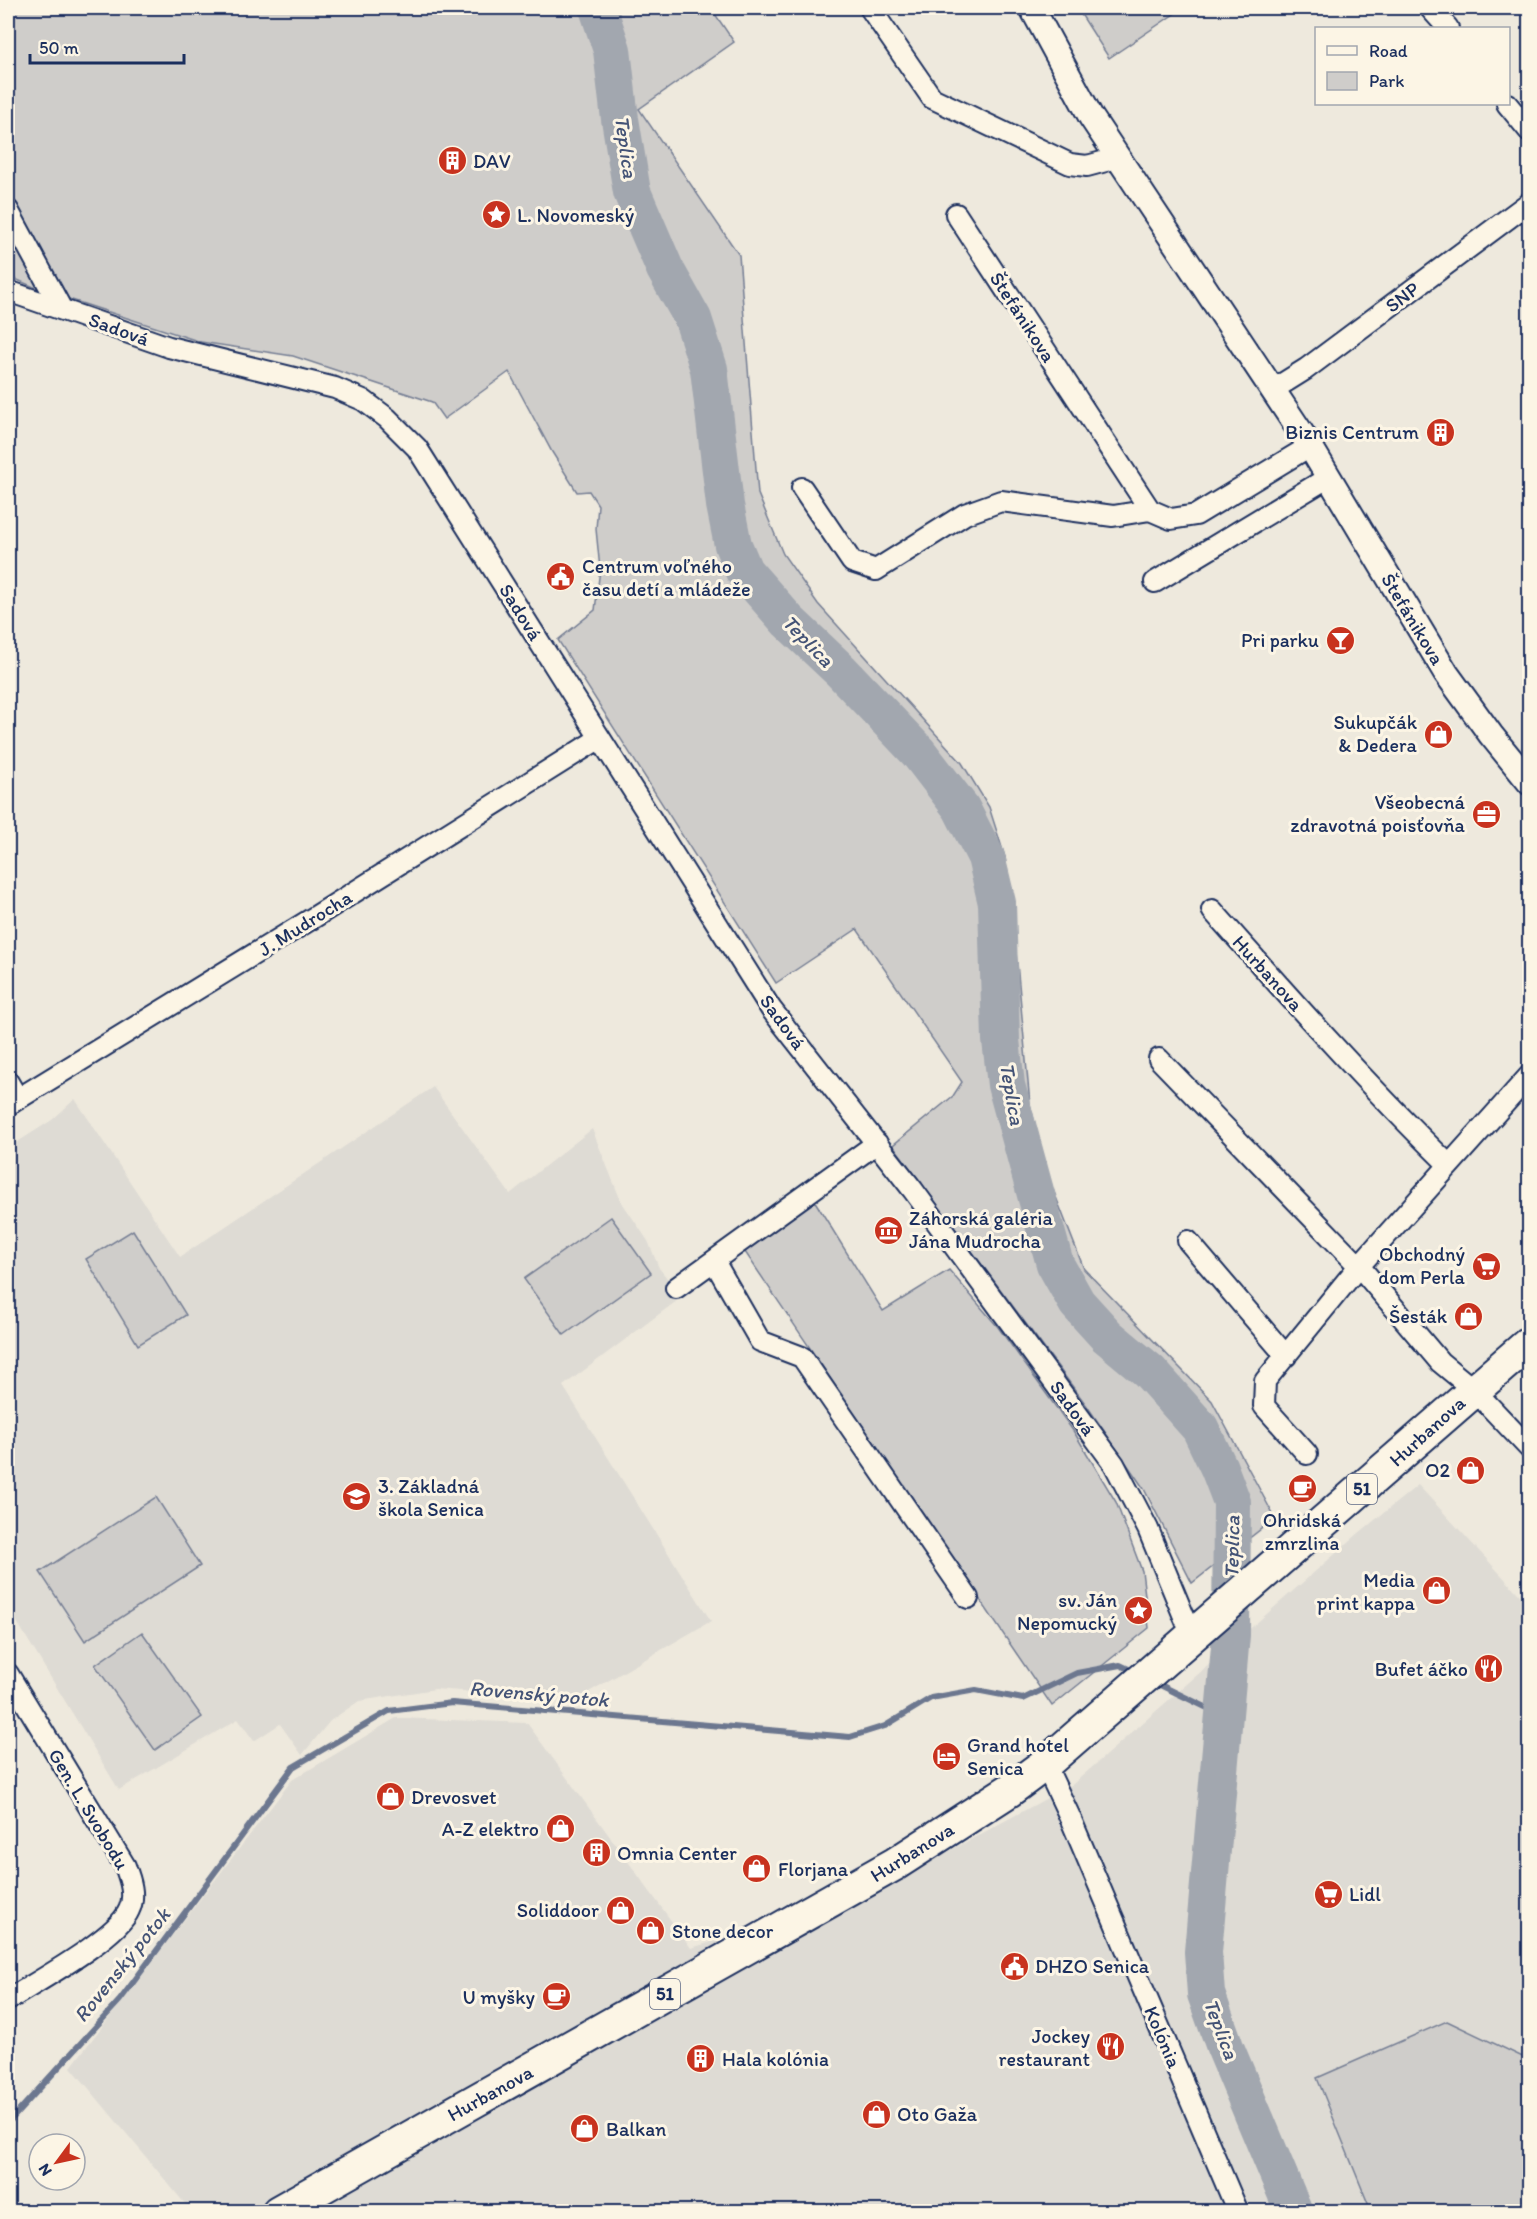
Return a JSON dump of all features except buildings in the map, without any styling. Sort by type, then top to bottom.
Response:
[{"type":"main road","name":"Hurbanova","points":[[278,2211],[895,1864],[1010,1790],[1045,1764],[1530,1342]]},
{"type":"street","points":[[870,8],[932,98],[1070,164],[1087,166],[1117,158]]},
{"type":"street","name":"Štefánikova","points":[[1032,8],[1091,117],[1274,389],[1446,673],[1526,772]]},
{"type":"street","points":[[1430,8],[1447,27]]},
{"type":"street","points":[[1508,105],[1530,132]]},
{"type":"street","name":"SNP","points":[[1274,389],[1306,369],[1530,202]]},
{"type":"street","points":[[8,210],[62,308]]},
{"type":"street","name":"Štefánikova","points":[[956,214],[1150,510]]},
{"type":"street","name":"Sadová","points":[[8,291],[169,347],[335,388],[363,400],[387,418],[417,448],[771,1009],[877,1143],[1114,1464],[1200,1629]]},
{"type":"street","points":[[802,488],[852,562],[876,570],[965,514],[1001,501],[1113,516],[1150,510],[1172,519],[1196,515],[1310,446]]},
{"type":"street","points":[[1155,582],[1329,477]]},
{"type":"street","name":"J. Mudrocha","points":[[11,1096],[313,918],[600,738]]},
{"type":"street","name":"Hurbanova","points":[[1212,910],[1263,970],[1389,1107],[1449,1165]]},
{"type":"street","name":"Hurbanova","points":[[1159,1059],[1359,1266],[1440,1362],[1474,1389]]},
{"type":"street","points":[[1307,1454],[1264,1406],[1265,1381],[1359,1266],[1530,1075]]},
{"type":"street","points":[[676,1288],[877,1143]]},
{"type":"street","points":[[1188,1241],[1286,1356]]},
{"type":"street","points":[[714,1261],[760,1341],[802,1357],[968,1598]]},
{"type":"street","points":[[1474,1389],[1530,1449]]},
{"type":"street","name":"Gen. L. Svobodu","points":[[8,1674],[125,1866],[132,1884],[130,1910],[111,1934],[8,2000]]},
{"type":"street","name":"Kolónia","points":[[1045,1764],[1074,1826],[1238,2211]]},
{"type":"shaded area","name":"3. Základná škola Senica","points":[[433,1087],[510,1194],[592,1129],[621,1201],[648,1241],[659,1268],[682,1297],[563,1386],[711,1621],[575,1700],[435,1689],[359,1701],[330,1721],[302,1755],[280,1724],[254,1741],[238,1719],[119,1790],[8,1607],[12,1589],[8,1582],[8,1148],[52,1120],[75,1099],[180,1257]]},
{"type":"shaded area","points":[[1418,1485],[1529,1605],[1529,2211],[191,2211],[71,2067],[292,1780],[396,1718],[527,1723],[691,1948],[863,1898],[1073,1784],[1359,1533]]},
{"type":"green space","points":[[8,8],[711,8],[734,42],[639,109],[739,255],[758,494],[783,554],[818,604],[962,763],[989,807],[1005,857],[1012,908],[1030,1104],[1049,1179],[1084,1269],[1212,1401],[1275,1518],[1192,1583],[1144,1489],[1087,1406],[893,1145],[953,1096],[962,1082],[857,929],[776,983],[558,640],[595,610],[600,569],[596,529],[598,505],[589,491],[577,492],[552,452],[509,372],[444,419],[432,402],[293,356],[201,342],[41,290],[8,276]]},
{"type":"green space","points":[[1077,8],[1183,8],[1109,58]]},
{"type":"green space","points":[[811,1195],[883,1311],[949,1270],[998,1327],[1074,1432],[1116,1502],[1142,1571],[1149,1628],[1052,1706],[743,1249]]},
{"type":"green space","points":[[611,1217],[651,1273],[564,1335],[524,1279]]},
{"type":"green space","points":[[133,1230],[186,1315],[138,1345],[86,1259]]},
{"type":"green space","points":[[156,1497],[200,1566],[85,1641],[40,1572]]},
{"type":"green space","points":[[142,1632],[202,1717],[155,1750],[95,1665]]},
{"type":"green space","points":[[1447,2021],[1529,2060],[1529,2211],[1371,2211],[1317,2078]]},
{"type":"waterway","name":"Teplica","points":[[598,8],[612,50],[632,192],[665,269],[693,319],[709,369],[725,505],[733,545],[744,571],[788,621],[841,671],[918,752],[961,808],[986,857],[997,903],[1001,1040],[1006,1085],[1055,1264],[1077,1303],[1107,1336],[1149,1371],[1200,1428],[1232,1502],[1231,1635],[1203,1952],[1206,1994],[1225,2047],[1294,2212]]},
{"type":"waterway","name":"Rovenský potok","points":[[8,2123],[120,2000],[293,1767],[389,1711],[452,1703],[850,1737],[885,1726],[931,1698],[976,1690],[1023,1699],[1077,1673],[1120,1665],[1137,1673]]},
{"type":"waterway","name":"Rovenský potok","points":[[1154,1682],[1224,1716]]},
{"type":"place","name":"DAV","points":[[452,161]]},
{"type":"place","name":"L. Novomeský","points":[[496,215]]},
{"type":"place","name":"Biznis Centrum","points":[[1440,432]]},
{"type":"place","name":"Centrum voľného času detí a mládeže","points":[[561,577]]},
{"type":"place","name":"Pri parku","points":[[1340,640]]},
{"type":"place","name":"Sukupčák & Dedera","points":[[1438,734]]},
{"type":"place","name":"Všeobecná zdravotná poisťovňa","points":[[1486,814]]},
{"type":"place","name":"Záhorská galéria Jána Mudrocha","points":[[888,1230]]},
{"type":"place","name":"Obchodný dom Perla","points":[[1486,1266]]},
{"type":"place","name":"Šesták","points":[[1468,1316]]},
{"type":"place","name":"O2","points":[[1471,1470]]},
{"type":"place","name":"Ohridská zmrzlina","points":[[1302,1489]]},
{"type":"place","name":"3. Základná škola Senica","points":[[357,1497]]},
{"type":"place","name":"Media print kappa","points":[[1436,1591]]},
{"type":"place","name":"sv. Ján Nepomucký","points":[[1138,1611]]},
{"type":"place","name":"Bufet áčko","points":[[1489,1669]]},
{"type":"place","name":"Grand hotel Senica","points":[[946,1757]]},
{"type":"place","name":"Drevosvet","points":[[390,1797]]},
{"type":"place","name":"A-Z elektro","points":[[560,1829]]},
{"type":"place","name":"Omnia Center","points":[[596,1853]]},
{"type":"place","name":"Florjana","points":[[757,1869]]},
{"type":"place","name":"Lidl","points":[[1328,1894]]},
{"type":"place","name":"Soliddoor","points":[[620,1910]]},
{"type":"place","name":"Stone decor","points":[[651,1931]]},
{"type":"place","name":"DHZO Senica","points":[[1014,1966]]},
{"type":"place","name":"U myšky","points":[[556,1997]]},
{"type":"place","name":"Jockey restaurant","points":[[1111,2047]]},
{"type":"place","name":"Hala kolónia","points":[[701,2059]]},
{"type":"place","name":"Oto Gaža","points":[[876,2114]]},
{"type":"place","name":"Balkan","points":[[585,2129]]}]
